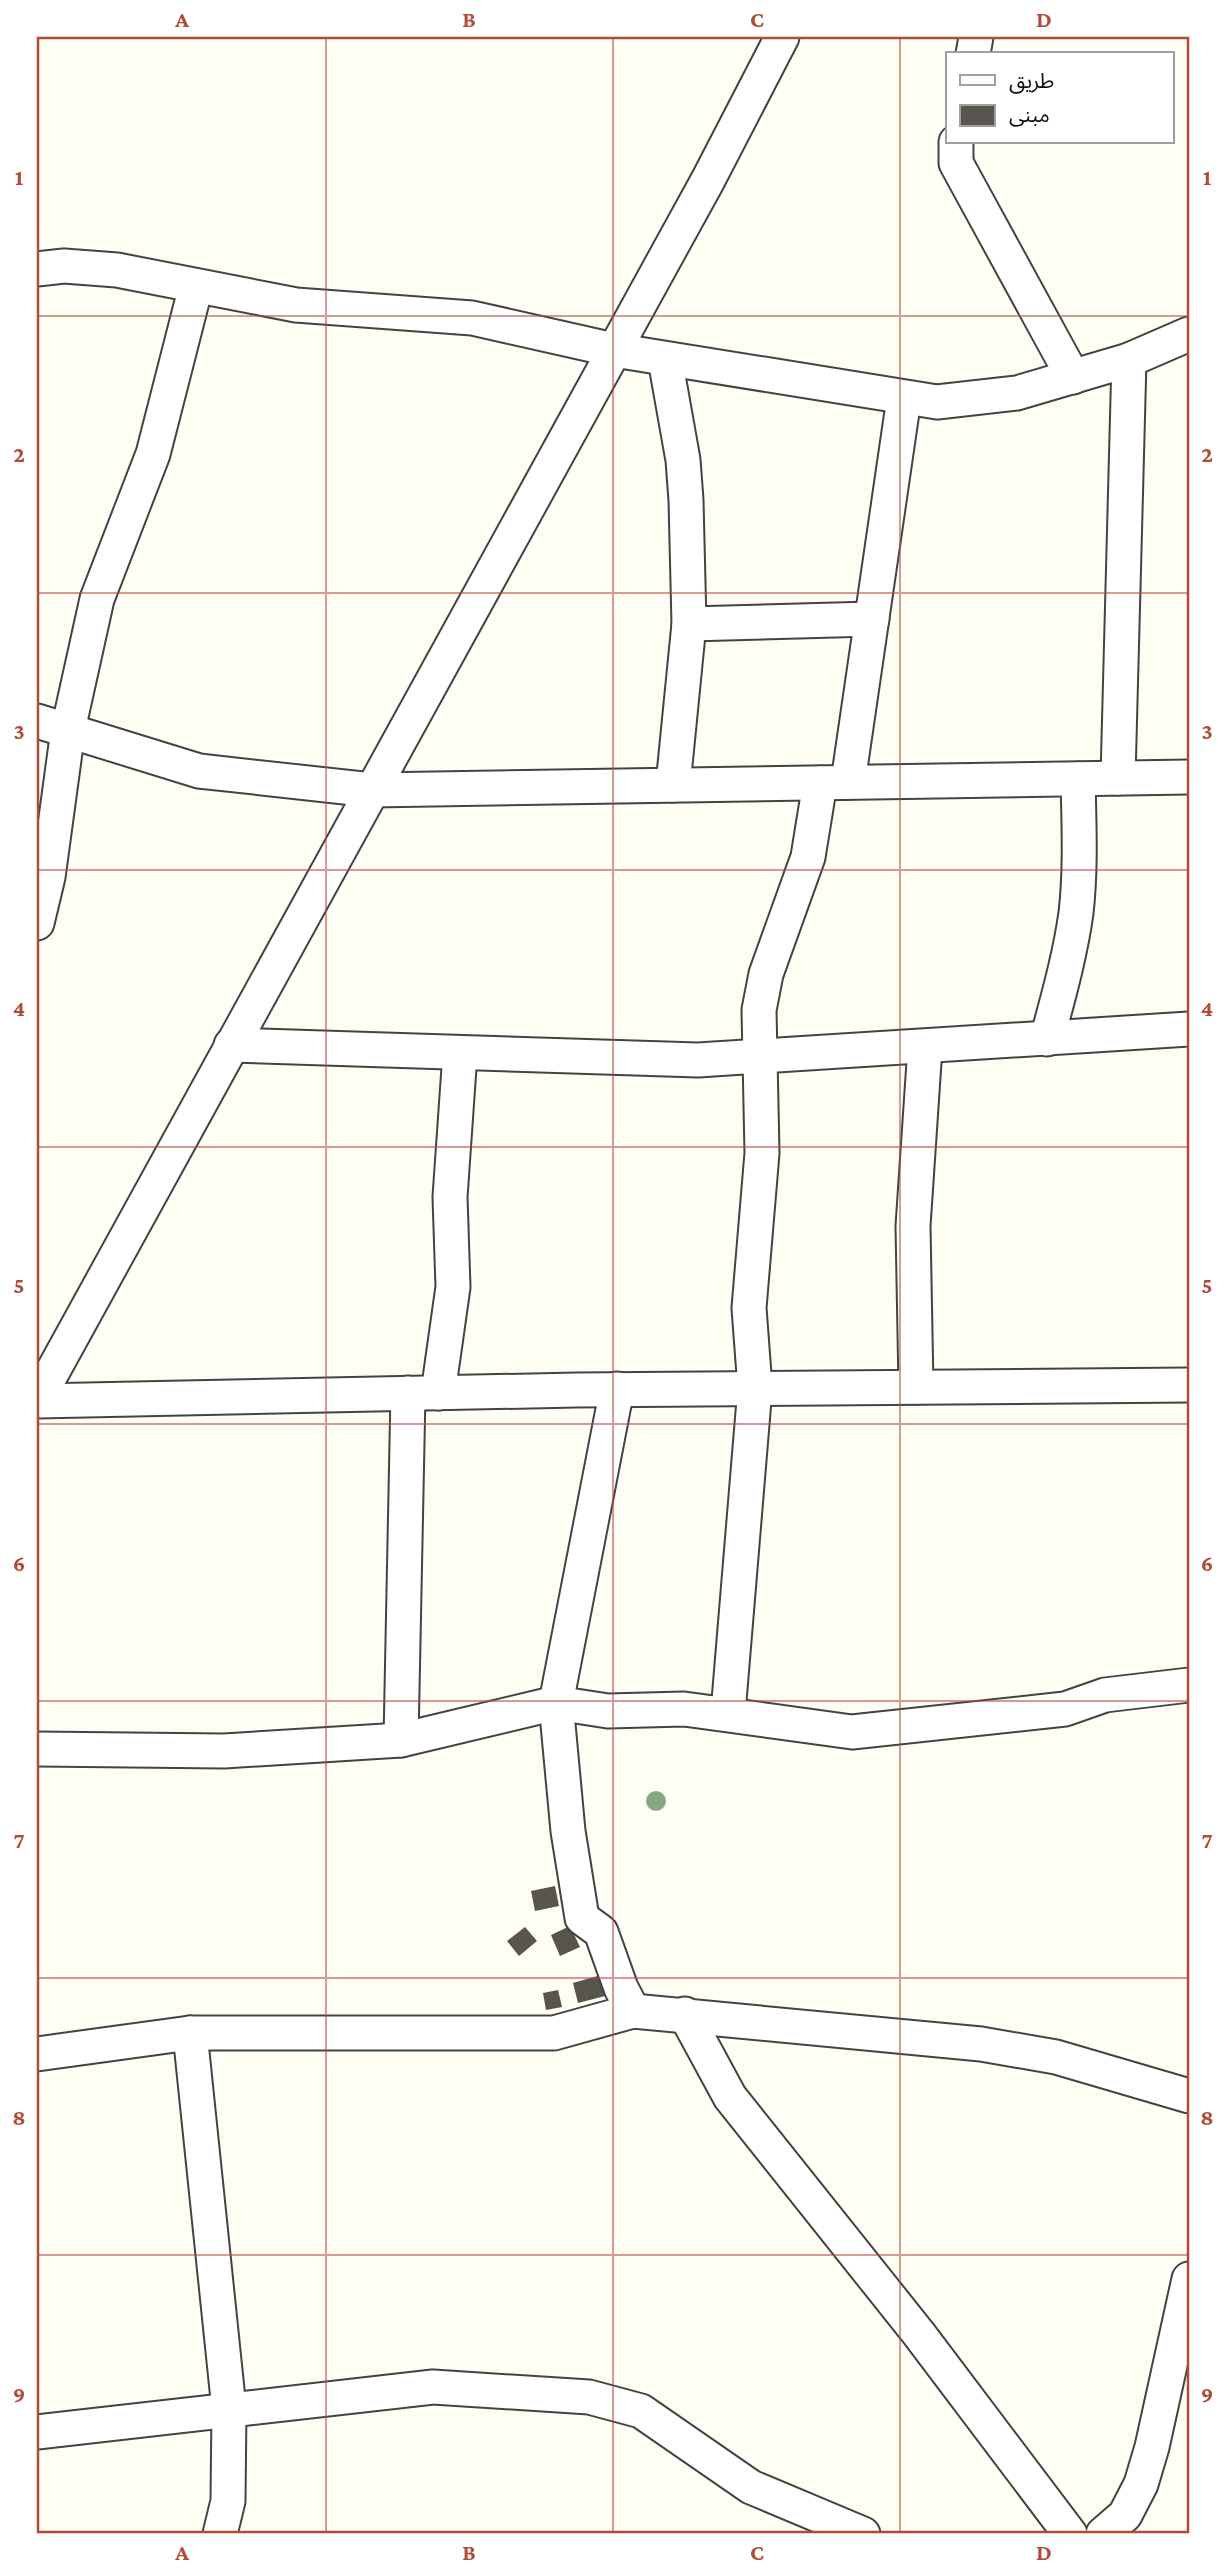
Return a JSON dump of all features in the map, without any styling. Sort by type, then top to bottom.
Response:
[{"type":"street","points":[[782,37],[708,180],[37,1400],[617,1389],[1189,1385]]},
{"type":"street","points":[[956,144],[956,163],[1073,377]]},
{"type":"street","points":[[37,270],[64,266],[117,270],[296,305],[472,318],[614,350],[937,402],[1017,393],[1129,360],[1189,334]]},
{"type":"street","points":[[37,923],[48,877],[52,726],[153,454],[197,286]]},
{"type":"street","points":[[665,359],[683,460],[687,500],[689,624],[673,785]]},
{"type":"street","points":[[1118,778],[1129,360]]},
{"type":"street","points":[[728,1713],[755,1388],[749,1308],[762,1153],[761,993],[834,783],[872,619],[904,398]]},
{"type":"street","points":[[689,624],[872,619]]},
{"type":"street","points":[[52,726],[199,771],[372,790],[1189,777]]},
{"type":"street","points":[[1047,1039],[1070,949],[1076,913],[1079,875],[1078,779]]},
{"type":"street","points":[[231,1045],[698,1060],[1189,1030]]},
{"type":"street","points":[[916,1387],[913,1226],[925,1047]]},
{"type":"street","points":[[401,1740],[423,1393],[453,1287],[450,1197],[460,1053]]},
{"type":"street","points":[[617,1389],[556,1703],[568,1831],[582,1918],[601,1932],[621,1988],[633,2011]]},
{"type":"street","points":[[37,1749],[224,1751],[401,1740],[556,1703],[608,1711],[684,1709],[728,1713],[852,1732],[1065,1709],[1105,1695],[1189,1685]]},
{"type":"street","points":[[37,2054],[190,2033],[554,2033],[633,2011],[981,2044],[1056,2057],[1189,2096]]},
{"type":"street","points":[[685,2014],[730,2097],[919,2334],[1070,2534]]},
{"type":"street","points":[[190,2033],[229,2409],[228,2501],[220,2534]]},
{"type":"street","points":[[1103,2534],[1125,2515],[1141,2484],[1152,2447],[1189,2279]]},
{"type":"street","points":[[37,2432],[433,2387],[589,2397],[641,2412],[751,2487],[863,2534]]},
{"type":"building","points":[[555,1886],[559,1906],[535,1911],[531,1891]]},
{"type":"building","points":[[570,1926],[580,1947],[560,1956],[551,1935]]},
{"type":"building","points":[[525,1927],[537,1941],[519,1956],[507,1941]]},
{"type":"building","points":[[608,1973],[613,1994],[578,2003],[573,1983]]},
{"type":"building","points":[[558,1990],[562,2007],[546,2010],[543,1993]]}]
